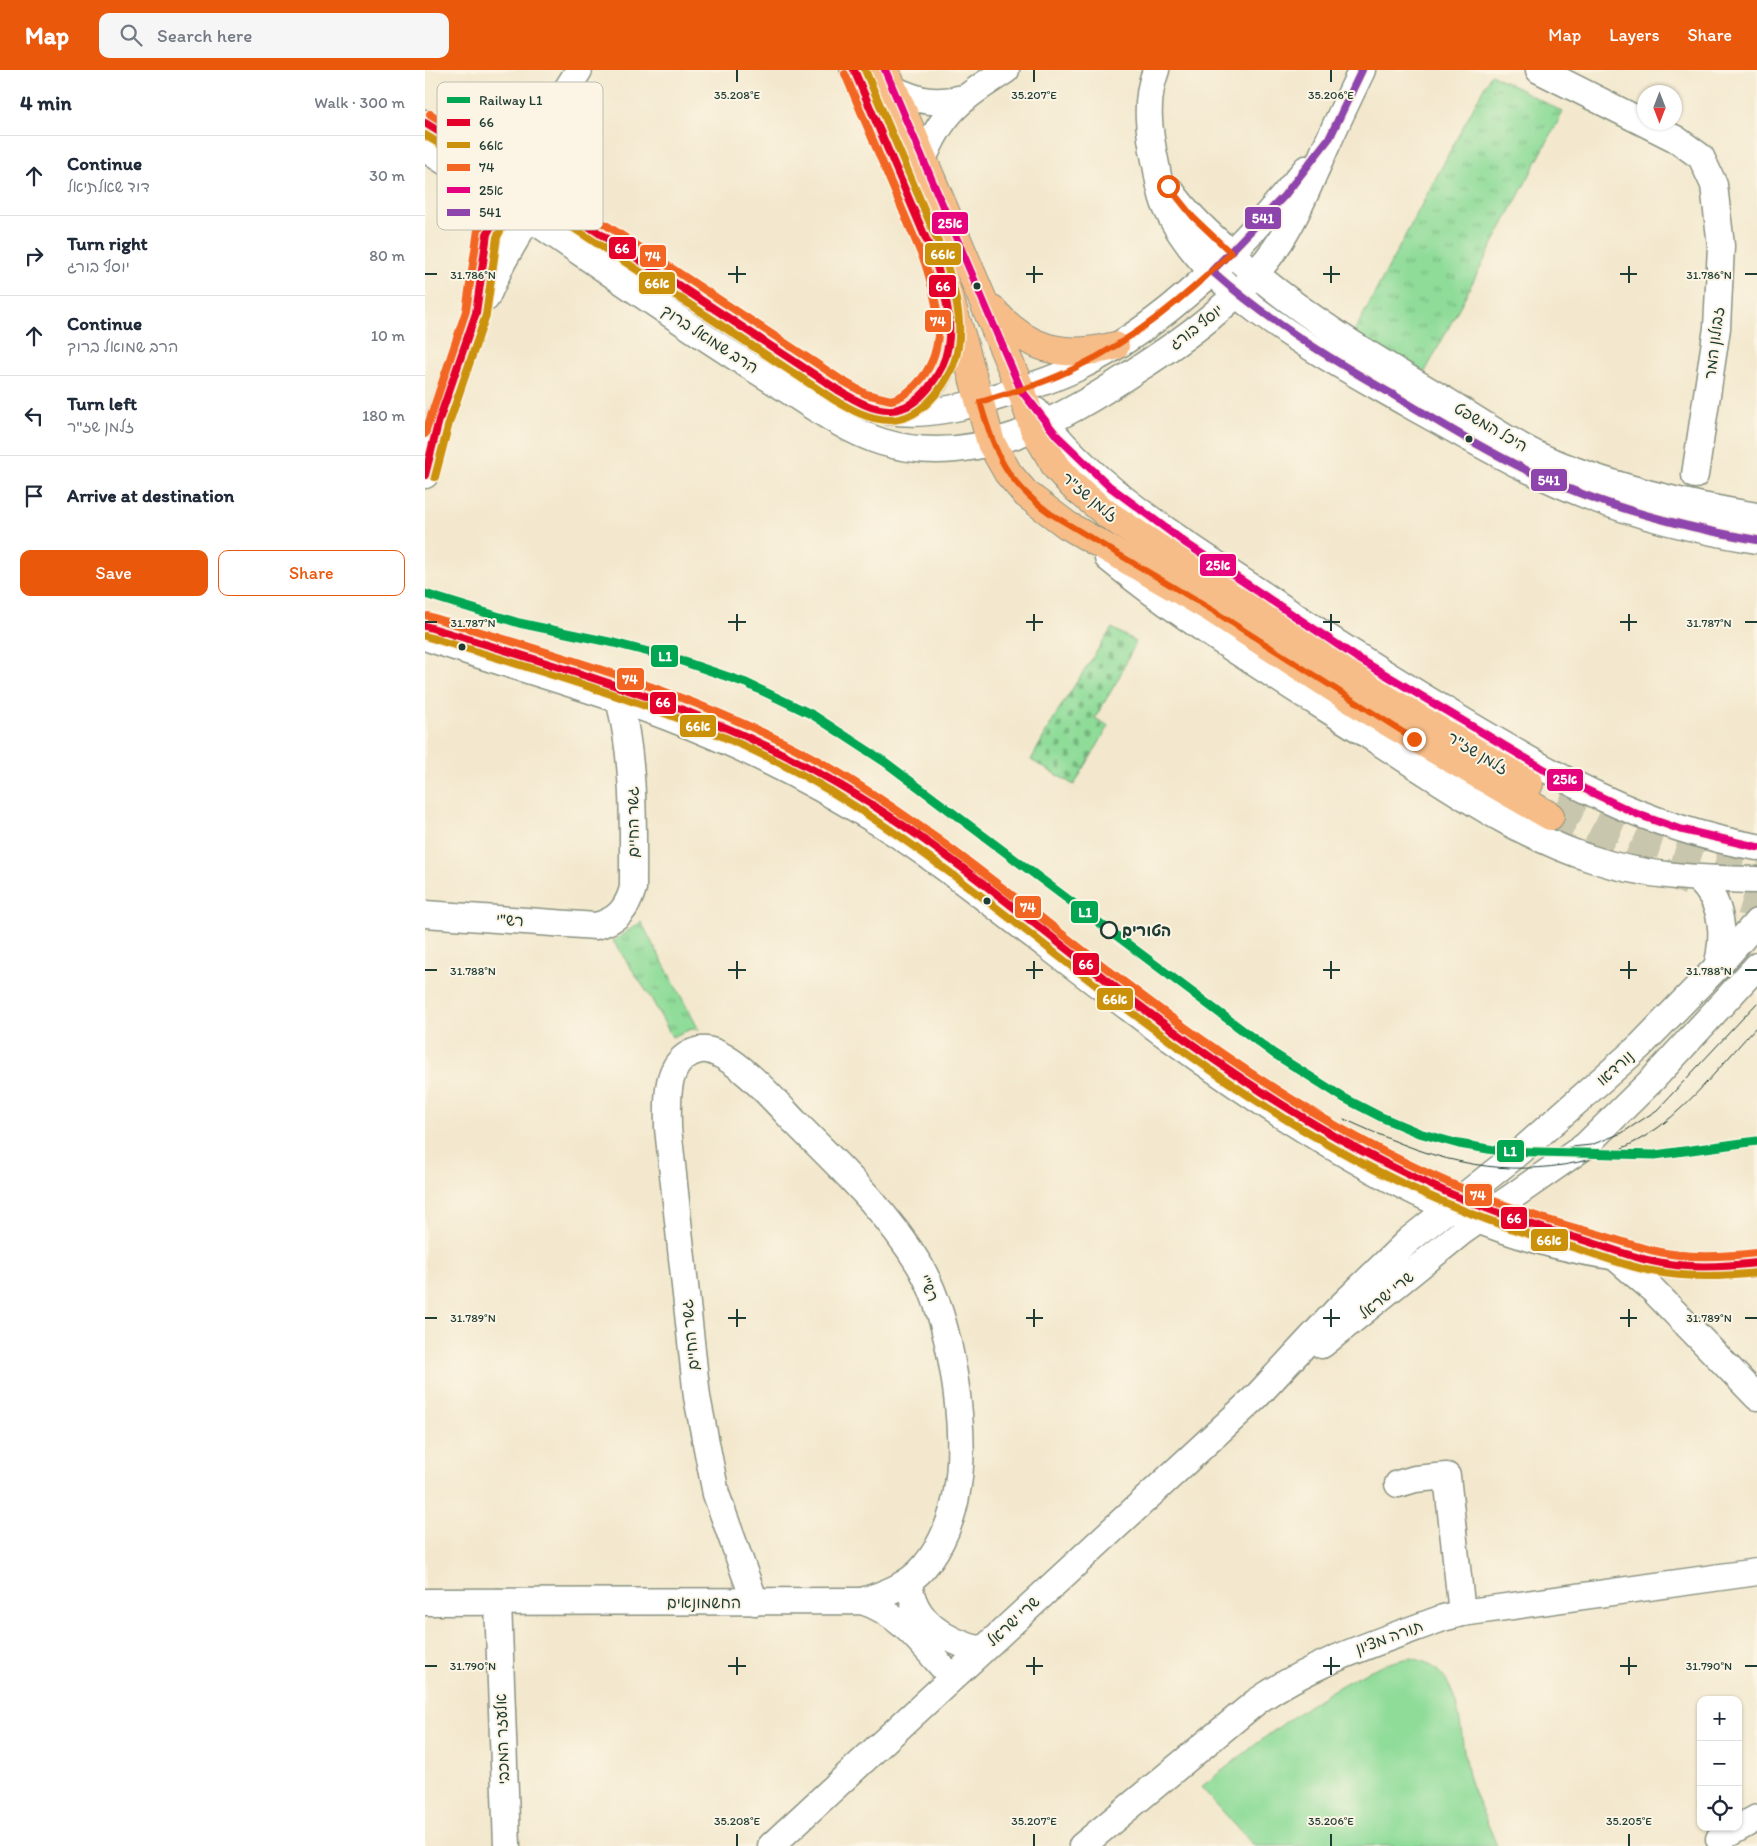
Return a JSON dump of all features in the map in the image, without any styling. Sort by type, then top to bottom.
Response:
[{"type":"main road","points":[[854,70],[942,275],[949,330],[948,349],[943,366],[930,387],[917,399],[903,407],[889,411]]},
{"type":"main road","name":"זלמן שז\"ר","points":[[889,80],[1021,390],[1040,426],[1049,456],[1064,477],[1107,514],[1383,698],[1555,808],[1414,739],[1212,610],[1067,525],[1026,494],[1007,473],[991,443],[942,275]]},
{"type":"main road","points":[[981,297],[1002,321],[1038,345],[1062,352],[1079,352],[1115,346]]},
{"type":"street","points":[[573,82],[579,70]]},
{"type":"street","points":[[923,160],[942,120],[963,98],[1006,70]]},
{"type":"street","points":[[1156,164],[1150,144],[1148,122],[1149,97],[1157,70]]},
{"type":"street","name":"יוסף בורג","points":[[991,443],[1040,426],[1114,385],[1183,340],[1237,294],[1283,237],[1362,70]]},
{"type":"street","name":"זבולון המר","points":[[1539,70],[1676,139],[1701,157],[1714,185],[1721,246],[1717,328],[1695,475]]},
{"type":"street","points":[[889,80],[917,100],[939,103],[963,98]]},
{"type":"street","name":"הרב שמואל ברוך","points":[[425,123],[437,130]]},
{"type":"street","name":"יוסף בורג","points":[[1021,390],[1078,367],[1115,346],[1162,314],[1231,253],[1284,196],[1330,137]]},
{"type":"street","name":"הרב שמואל ברוך","points":[[425,149],[437,157]]},
{"type":"street","name":"היכל המשפט","points":[[1156,164],[1179,203],[1231,253],[1276,292],[1358,349],[1551,461],[1622,487],[1689,505],[1757,516]]},
{"type":"street","name":"היכל המשפט","points":[[1156,164],[1167,209],[1185,239],[1212,271],[1237,294],[1287,331],[1341,364],[1538,476],[1626,510],[1690,528],[1757,540]]},
{"type":"street","points":[[477,313],[489,230]]},
{"type":"street","points":[[425,475],[439,420],[477,313],[522,230]]},
{"type":"street","name":"הרב שמואל ברוך","points":[[546,230],[731,355],[862,433],[879,441],[910,449],[955,450],[991,443]]},
{"type":"street","name":"הרב שמואל ברוך","points":[[594,230],[735,325],[843,393],[866,404],[889,411],[919,412],[980,402],[1021,390]]},
{"type":"street","name":"זלמן שז\"ר","points":[[1040,426],[1109,486],[1187,544],[1356,657],[1471,727],[1589,793],[1637,814],[1679,829],[1757,847]]},
{"type":"street","name":"זלמן שז\"ר","points":[[1067,525],[1151,593],[1187,619],[1417,766],[1512,824],[1558,847],[1593,860],[1635,870],[1698,879],[1757,880]]},
{"type":"street","points":[[425,637],[619,699],[731,743],[799,777],[884,826],[938,862],[1203,1064],[1271,1109],[1387,1179],[1453,1203],[1539,1241],[1615,1257],[1646,1260]]},
{"type":"street","name":"גשר החיים","points":[[596,926],[619,917],[629,903],[633,888],[633,778],[625,722],[619,699]]},
{"type":"street","points":[[1698,879],[1710,892],[1720,914],[1723,933],[1717,967]]},
{"type":"street","name":"רש\"י","points":[[425,914],[596,926]]},
{"type":"street","name":"נורדאו","points":[[1453,1203],[1521,1151],[1640,1046],[1717,967],[1757,922]]},
{"type":"street","name":"נורדאו","points":[[1484,1216],[1555,1168],[1593,1139],[1654,1078],[1757,966]]},
{"type":"street","name":"רש\"י","points":[[678,1062],[695,1051],[706,1050],[727,1060],[753,1078],[860,1187],[886,1218],[921,1268],[932,1293],[954,1376],[960,1460],[957,1491],[948,1526],[924,1567],[909,1581],[863,1601]]},
{"type":"street","name":"גשר החיים","points":[[678,1062],[667,1096],[697,1398],[716,1494],[755,1602]]},
{"type":"street","points":[[1387,1179],[1407,1206],[1411,1224],[1409,1240]]},
{"type":"street","name":"שרי ישראל","points":[[1257,1396],[1337,1310],[1409,1240],[1453,1203]]},
{"type":"street","name":"שרי ישראל","points":[[771,1846],[1257,1396],[1484,1216]]},
{"type":"street","points":[[1615,1257],[1669,1306],[1757,1397]]},
{"type":"street","points":[[1398,1484],[1415,1479],[1447,1476],[1462,1614]]},
{"type":"street","name":"תורה מציון","points":[[1082,1846],[1233,1720],[1287,1681],[1327,1660],[1443,1618],[1462,1614],[1757,1572]]},
{"type":"street","points":[[909,1581],[913,1601],[929,1625],[952,1641],[982,1650]]},
{"type":"street","name":"החשמונאים","points":[[425,1602],[863,1601],[875,1605],[899,1620],[952,1678]]},
{"type":"street","name":"אלעזר המכבי","points":[[498,1602],[507,1846]]},
{"type":"street","points":[[1719,1839],[1757,1818]]},
{"type":"green space","points":[[1491,74],[1563,112],[1425,372],[1353,334]]},
{"type":"green space","points":[[1112,628],[1136,642],[1117,681],[1095,718],[1109,726],[1074,785],[1031,760],[1058,711]]},
{"type":"green space","points":[[641,922],[699,1030],[691,1029],[672,1037],[651,998],[613,941]]},
{"type":"green space","points":[[1411,1658],[1429,1664],[1442,1675],[1451,1689],[1460,1723],[1468,1775],[1497,1846],[1254,1846],[1201,1787],[1302,1710],[1330,1692],[1386,1664]]},
{"type":"tunnel","points":[[1559,800],[1645,840],[1710,861],[1757,872]]},
{"type":"tunnel","points":[[1550,816],[1677,877],[1703,888],[1757,905]]},
{"type":"tram line","points":[[1356,1103],[1417,1132],[1479,1148],[1531,1151],[1591,1145],[1622,1133],[1657,1110],[1757,1003]]},
{"type":"tram line","points":[[1344,1119],[1402,1144],[1447,1159],[1487,1166],[1513,1168],[1565,1165],[1615,1151],[1638,1141],[1659,1127],[1686,1104],[1757,1026]]},
{"type":"rail line","name":"L1","points":[[425,594],[519,623],[614,643],[676,659],[746,683],[813,715],[885,762],[1273,1053],[1344,1098],[1381,1117],[1419,1133],[1459,1144],[1500,1151],[1655,1155],[1757,1141]]},
{"type":"transit line","name":"66","points":[[594,230],[856,401],[884,410],[902,408],[912,403],[929,387],[946,356],[949,335],[948,313],[935,260],[854,70]]},
{"type":"transit line","name":"66א","points":[[577,230],[833,399],[853,410],[882,420],[903,418],[914,413],[935,395],[950,371],[958,347],[958,312],[954,289],[944,256],[865,70]]},
{"type":"transit line","name":"25א","points":[[885,70],[1021,390],[1057,436],[1109,486],[1187,544],[1356,657],[1547,771],[1637,814],[1679,829],[1757,847]]},
{"type":"transit line","name":"541","points":[[1362,70],[1330,137],[1284,196],[1212,271],[1275,321],[1320,351],[1463,436],[1520,467],[1592,498],[1619,507],[1701,529],[1757,540]]},
{"type":"transit line","name":"74","points":[[603,223],[843,381],[866,394],[891,400],[900,397],[912,389],[922,378],[936,351],[938,336],[936,307],[925,263],[845,74]]},
{"type":"transit line","name":"74","points":[[430,114],[437,118]]},
{"type":"transit line","name":"66","points":[[425,123],[437,130]]},
{"type":"transit line","name":"66א","points":[[425,135],[437,142]]},
{"type":"transit line","name":"74","points":[[425,434],[466,311],[478,230]]},
{"type":"transit line","name":"66","points":[[425,475],[439,420],[476,313],[489,230]]},
{"type":"transit line","name":"66א","points":[[435,477],[449,423],[486,315],[497,237],[501,230]]},
{"type":"transit line","name":"74","points":[[428,616],[640,683],[743,723],[793,747],[841,774],[926,830],[1127,985],[1215,1049],[1313,1112],[1416,1168],[1523,1212],[1651,1250],[1677,1255],[1703,1256],[1756,1253]]},
{"type":"transit line","name":"66","points":[[425,626],[582,674],[685,711],[785,755],[833,781],[908,828],[944,854],[1119,990],[1225,1068],[1337,1137],[1395,1168],[1455,1196],[1517,1219],[1643,1259],[1665,1264],[1691,1266],[1757,1263]]},
{"type":"transit line","name":"66א","points":[[425,636],[582,684],[634,702],[736,742],[785,765],[832,792],[915,847],[1202,1064],[1302,1129],[1406,1185],[1460,1209],[1515,1230],[1642,1269],[1691,1276],[1757,1273]]},
{"type":"place","name":"הטורים","points":[[1109,930]]},
{"type":"route","points":[[1168,186],[1179,203],[1231,253],[1162,314],[1115,346],[1078,367],[1048,380],[980,402],[991,443],[1014,482],[1037,504],[1051,514],[1212,610],[1414,739]]}]
